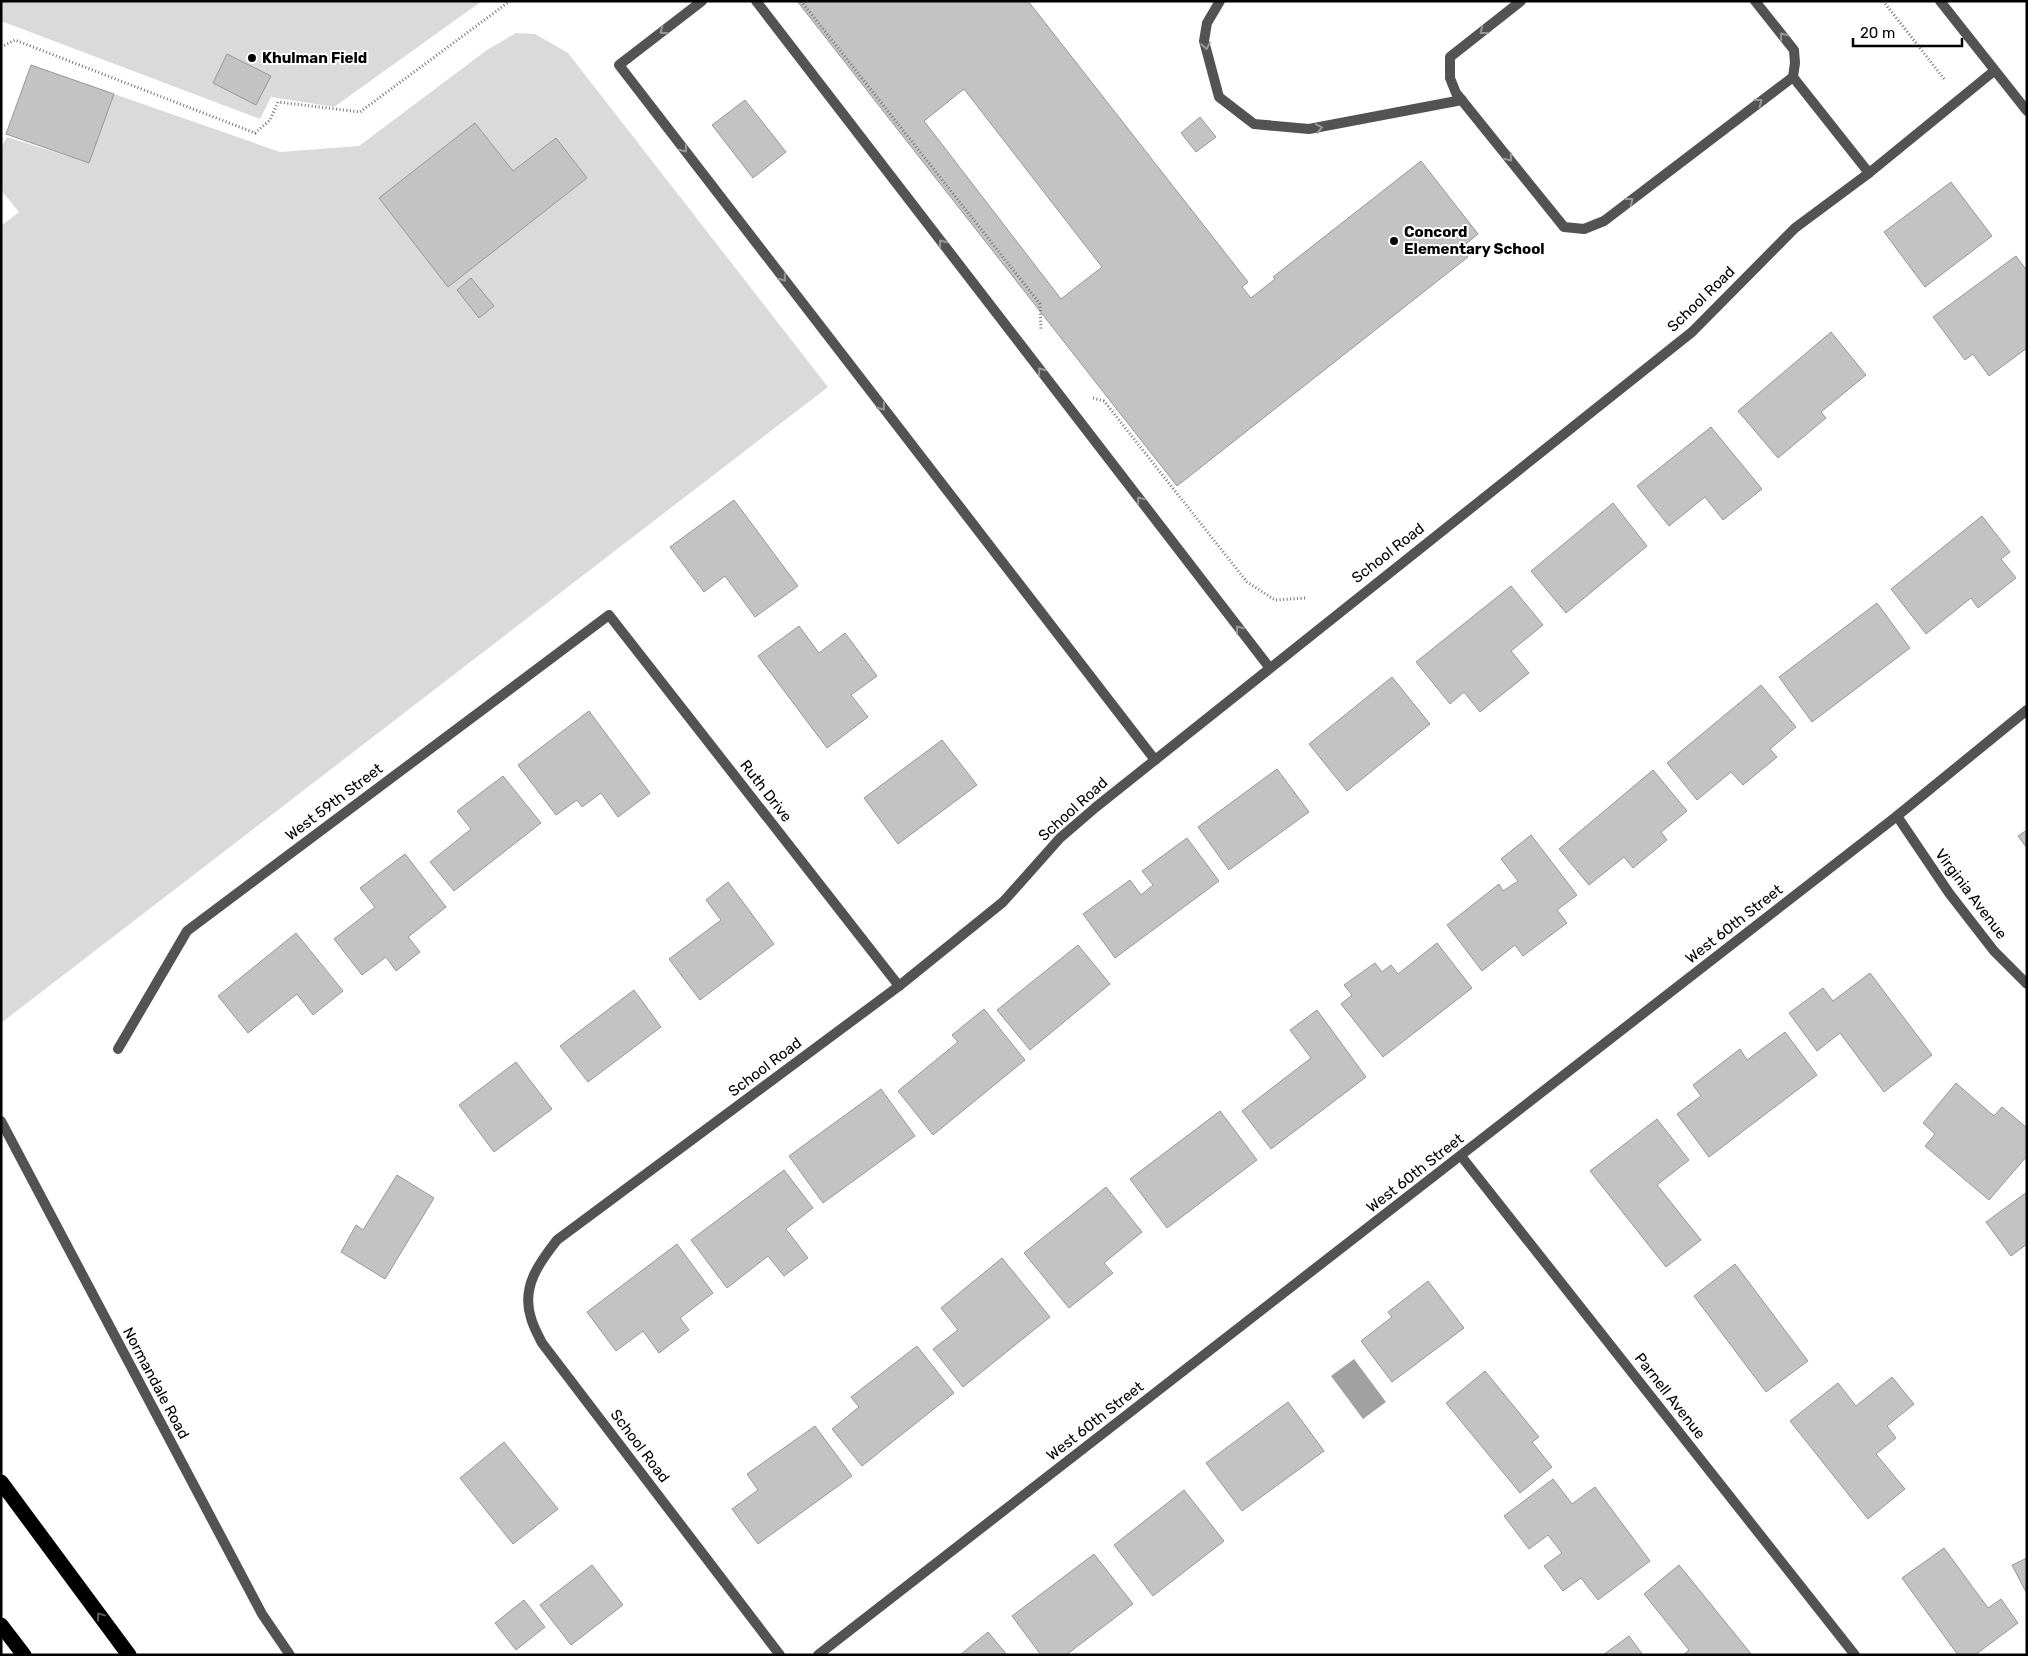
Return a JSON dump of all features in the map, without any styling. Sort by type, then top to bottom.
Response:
[{"type":"highway","points":[[1,1482],[129,1655]]},
{"type":"highway","points":[[1,1625],[24,1655]]},
{"type":"street","points":[[702,1],[619,65],[1154,760]]},
{"type":"street","points":[[756,1],[1269,667]]},
{"type":"street","points":[[1220,1],[1207,22],[1204,42],[1216,88],[1219,97],[1254,124],[1309,129],[1462,100]]},
{"type":"street","points":[[1521,1],[1450,57],[1450,78],[1456,93],[1564,227],[1584,229],[1604,221],[1792,77],[1795,63],[1794,50],[1755,1]]},
{"type":"street","points":[[1940,1],[2027,111]]},
{"type":"street","name":"School Road","points":[[780,1655],[542,1343],[530,1317],[529,1288],[538,1264],[558,1240],[899,986],[1003,902],[1060,838],[1269,667],[1692,332],[1794,228],[1869,173],[1994,71]]},
{"type":"street","points":[[1792,77],[1869,173]]},
{"type":"street","name":"Ruth Drive","points":[[609,615],[899,986]]},
{"type":"street","name":"West 59th Street","points":[[118,1049],[187,931],[609,615]]},
{"type":"street","name":"West 60th Street","points":[[818,1655],[1897,816],[2027,710]]},
{"type":"street","name":"Virginia Avenue","points":[[1897,816],[1954,900],[1994,951],[2027,984]]},
{"type":"street","name":"Normandale Road","points":[[1,1121],[262,1614],[290,1655]]},
{"type":"street","name":"Parnell Avenue","points":[[1461,1156],[1855,1655]]},
{"type":"path","points":[[1,46],[14,40],[255,133],[270,120],[278,102],[360,112],[510,1]]},
{"type":"path","points":[[801,1],[1040,304],[1042,338]]},
{"type":"path","points":[[1883,1],[1945,81]]},
{"type":"path","points":[[1091,398],[1104,401],[1247,582],[1275,600],[1307,598]]},
{"type":"shaded area","name":"Khulman Field","points":[[1,1],[482,1],[334,107],[271,97],[260,119],[1,21]]},
{"type":"shaded area","points":[[516,33],[535,34],[568,53],[828,387],[1,1023],[1,226],[19,212],[1,190],[1,148],[7,137],[89,163],[114,94],[280,152],[359,146],[487,50]]},
{"type":"shaded area","points":[[1354,1359],[1386,1402],[1363,1419],[1331,1376]]},
{"type":"building","name":"Concord Elementary School","points":[[797,1],[1028,1],[1248,282],[1242,287],[1251,298],[1275,279],[1273,277],[1421,161],[1478,234],[1461,248],[1468,257],[1177,486]],"holes":[[[964,89],[1102,267],[1061,299],[924,121]]]},
{"type":"building","points":[[227,54],[271,76],[256,105],[213,83]]},
{"type":"building","points":[[31,65],[114,94],[89,163],[6,134]]},
{"type":"building","points":[[745,100],[786,152],[753,178],[712,125]]},
{"type":"building","points":[[1200,117],[1216,137],[1196,152],[1181,133]]},
{"type":"building","points":[[475,123],[513,171],[556,138],[587,178],[448,287],[379,198]]},
{"type":"building","points":[[1951,182],[1992,236],[1925,287],[1884,232]]},
{"type":"building","points":[[2016,256],[2027,271],[2027,348],[1989,376],[1973,354],[1965,360],[1933,317]]},
{"type":"building","points":[[471,278],[494,306],[479,318],[457,290]]},
{"type":"building","points":[[1831,332],[1866,375],[1821,412],[1826,418],[1778,458],[1738,411]]},
{"type":"building","points":[[1711,427],[1762,489],[1723,520],[1705,497],[1669,526],[1637,486]]},
{"type":"building","points":[[734,500],[798,586],[755,617],[725,576],[704,592],[670,547]]},
{"type":"building","points":[[1613,503],[1647,546],[1566,613],[1531,571]]},
{"type":"building","points":[[1982,516],[2010,552],[2001,559],[2016,578],[1978,608],[1971,598],[1926,634],[1891,589]]},
{"type":"building","points":[[1511,586],[1543,625],[1511,651],[1529,673],[1480,712],[1464,692],[1450,704],[1416,662]]},
{"type":"building","points":[[1877,603],[1910,648],[1812,722],[1779,677]]},
{"type":"building","points":[[799,626],[819,653],[845,633],[877,676],[851,695],[868,717],[827,748],[758,656]]},
{"type":"building","points":[[1392,677],[1430,724],[1347,791],[1309,744]]},
{"type":"building","points":[[1761,685],[1796,727],[1770,749],[1777,757],[1743,785],[1731,772],[1697,800],[1667,763]]},
{"type":"building","points":[[589,711],[650,793],[618,817],[601,793],[582,807],[577,800],[556,815],[518,765]]},
{"type":"building","points":[[942,740],[977,785],[898,844],[864,798]]},
{"type":"building","points":[[1277,769],[1309,812],[1229,870],[1198,827]]},
{"type":"building","points":[[1653,770],[1687,811],[1661,832],[1667,840],[1633,868],[1624,857],[1589,885],[1559,849]]},
{"type":"building","points":[[503,776],[541,823],[454,891],[430,862],[471,829],[457,811]]},
{"type":"building","points":[[2027,830],[2027,848],[2018,836]]},
{"type":"building","points":[[1531,835],[1577,895],[1557,910],[1567,923],[1523,956],[1515,945],[1482,971],[1447,925],[1499,884],[1503,891],[1518,881],[1501,859]]},
{"type":"building","points":[[1187,838],[1219,881],[1115,958],[1083,914],[1130,880],[1141,895],[1153,885],[1142,871]]},
{"type":"building","points":[[405,854],[446,907],[408,937],[420,952],[396,971],[386,957],[362,975],[334,939],[375,907],[360,888]]},
{"type":"building","points":[[728,882],[774,944],[700,1000],[669,959],[721,920],[706,900]]},
{"type":"building","points":[[296,933],[343,991],[313,1015],[297,994],[248,1033],[218,996]]},
{"type":"building","points":[[1437,943],[1472,988],[1383,1057],[1341,1004],[1352,995],[1344,985],[1375,963],[1382,972],[1391,965],[1398,974]]},
{"type":"building","points":[[1078,945],[1110,984],[1030,1050],[997,1010]]},
{"type":"building","points":[[1870,973],[1932,1055],[1884,1092],[1840,1033],[1817,1051],[1789,1013],[1823,988],[1833,1001]]},
{"type":"building","points":[[634,990],[661,1027],[588,1082],[560,1046]]},
{"type":"building","points":[[984,1009],[1025,1060],[933,1135],[898,1091],[958,1042],[952,1035]]},
{"type":"building","points":[[1317,1010],[1366,1077],[1271,1149],[1242,1111],[1311,1058],[1290,1030]]},
{"type":"building","points":[[1785,1032],[1817,1075],[1709,1157],[1677,1114],[1701,1096],[1693,1085],[1740,1049],[1747,1060]]},
{"type":"building","points":[[516,1062],[552,1109],[494,1152],[459,1105]]},
{"type":"building","points":[[1956,1083],[1994,1116],[2002,1107],[2027,1128],[2027,1156],[1989,1200],[1925,1146],[1935,1134],[1923,1123]]},
{"type":"building","points":[[881,1089],[915,1136],[823,1203],[789,1156]]},
{"type":"building","points":[[1220,1111],[1257,1160],[1167,1228],[1130,1179]]},
{"type":"building","points":[[1657,1119],[1689,1160],[1657,1185],[1701,1240],[1666,1267],[1590,1171]]},
{"type":"building","points":[[784,1170],[813,1208],[786,1229],[808,1258],[784,1276],[768,1256],[727,1288],[691,1240]]},
{"type":"building","points":[[397,1175],[434,1198],[385,1279],[341,1252],[356,1225],[363,1230]]},
{"type":"building","points":[[1106,1187],[1142,1232],[1104,1263],[1113,1273],[1069,1308],[1024,1253]]},
{"type":"building","points":[[2027,1192],[2027,1244],[2011,1256],[1986,1222]]},
{"type":"building","points":[[677,1244],[713,1293],[680,1318],[689,1330],[659,1353],[643,1331],[616,1351],[587,1312]]},
{"type":"building","points":[[1002,1258],[1050,1317],[963,1387],[933,1349],[958,1330],[941,1308]]},
{"type":"building","points":[[1735,1264],[1808,1361],[1766,1392],[1694,1296]]},
{"type":"building","points":[[1428,1281],[1464,1328],[1392,1382],[1361,1341],[1392,1317],[1388,1312]]},
{"type":"building","points":[[917,1346],[954,1393],[862,1466],[832,1429],[859,1407],[851,1397]]},
{"type":"building","points":[[1485,1371],[1539,1437],[1532,1442],[1552,1467],[1520,1493],[1446,1403]]},
{"type":"building","points":[[1892,1377],[1914,1404],[1887,1426],[1896,1438],[1876,1454],[1905,1489],[1868,1519],[1790,1421],[1838,1383],[1856,1406]]},
{"type":"building","points":[[1288,1402],[1324,1451],[1242,1511],[1206,1463]]},
{"type":"building","points":[[815,1426],[852,1476],[758,1544],[732,1509],[758,1490],[747,1474]]},
{"type":"building","points":[[504,1442],[558,1509],[513,1544],[460,1478]]},
{"type":"building","points":[[1553,1479],[1572,1504],[1595,1487],[1650,1561],[1598,1600],[1581,1578],[1563,1591],[1544,1566],[1562,1553],[1548,1535],[1529,1549],[1504,1516]]},
{"type":"building","points":[[1184,1490],[1224,1541],[1153,1596],[1114,1545]]},
{"type":"building","points":[[1944,1548],[1988,1608],[2001,1599],[2018,1623],[1975,1655],[1958,1655],[1902,1578]]},
{"type":"building","points":[[1094,1554],[1133,1604],[1066,1655],[1041,1655],[1012,1616]]},
{"type":"building","points":[[2027,1558],[2027,1594],[2012,1565]]},
{"type":"building","points":[[592,1565],[623,1605],[571,1645],[540,1605]]},
{"type":"building","points":[[1679,1565],[1752,1655],[1683,1655],[1689,1650],[1644,1594]]},
{"type":"building","points":[[524,1600],[545,1627],[516,1650],[495,1623]]},
{"type":"building","points":[[988,1632],[1007,1655],[960,1655]]},
{"type":"building","points":[[1629,1636],[1643,1655],[1603,1655]]},
{"type":"place","name":"Khulman Field","points":[[252,58]]},
{"type":"place","name":"Concord Elementary School","points":[[1394,241]]}]
